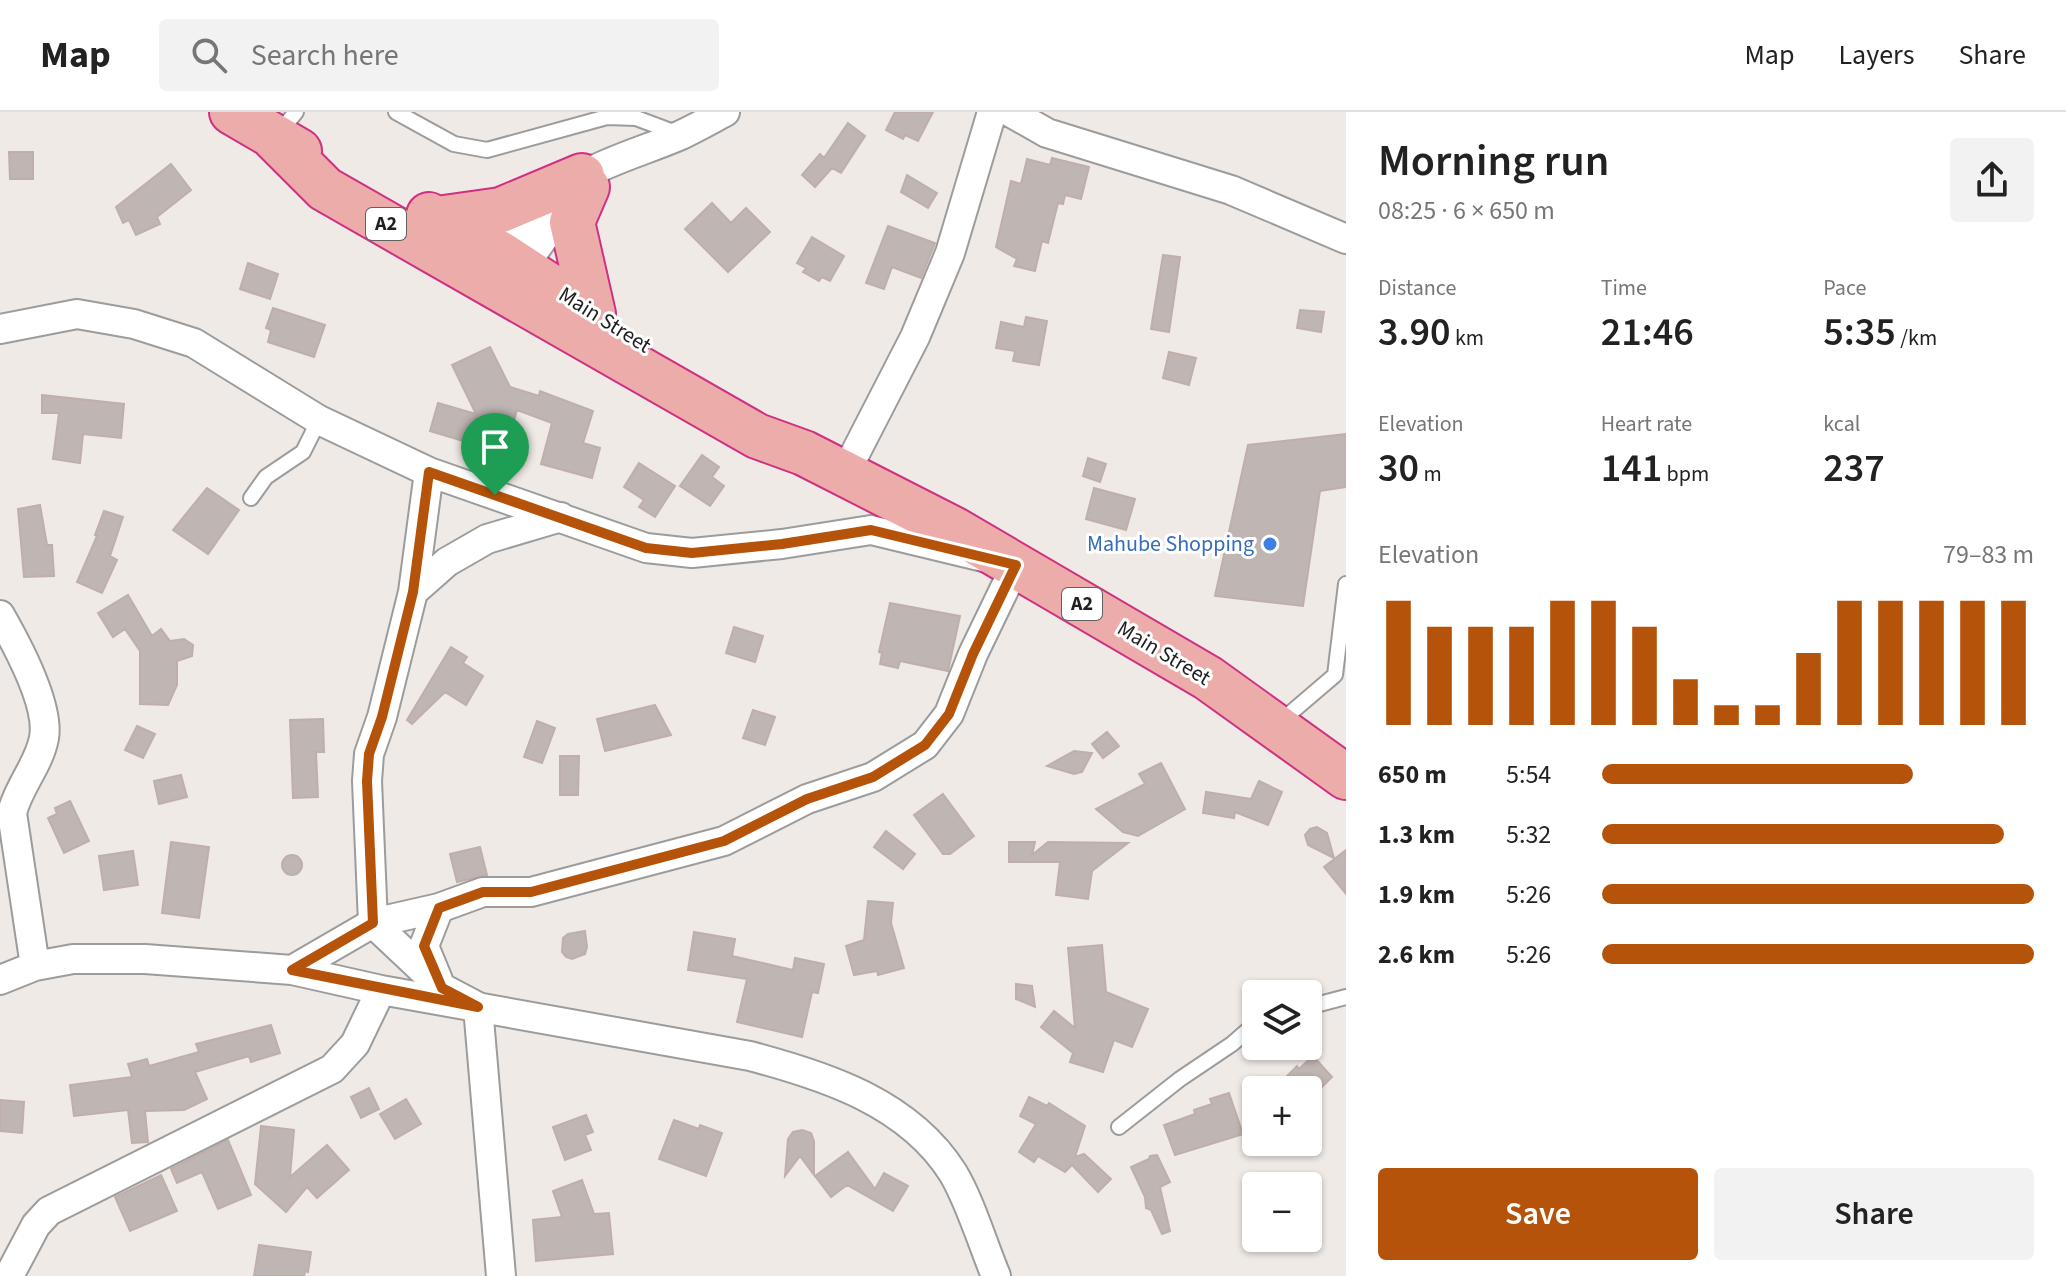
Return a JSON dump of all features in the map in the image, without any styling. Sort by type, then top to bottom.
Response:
[{"type":"highway","name":"A2","points":[[232,112],[285,125],[437,219],[503,274]]},
{"type":"highway","name":"A2","points":[[285,125],[325,189],[503,274]]},
{"type":"highway","points":[[437,219],[501,210],[594,174]]},
{"type":"highway","points":[[593,314],[572,222],[594,174]]},
{"type":"highway","name":"Main Street","points":[[503,274],[593,314],[766,418],[804,453]]},
{"type":"highway","name":"Main Street","points":[[503,274],[757,436],[804,453],[955,530],[1208,678],[1346,777]]},
{"type":"street","points":[[503,274],[558,219],[594,174],[725,112]]},
{"type":"street","points":[[844,475],[915,337],[950,253],[992,112]]},
{"type":"street","points":[[1010,112],[1047,133],[1218,186],[1346,239]]},
{"type":"street","points":[[0,329],[77,314],[134,324],[194,343],[319,420],[429,472],[646,548],[692,553],[782,544],[871,530],[1016,565],[973,654],[949,714],[925,745],[873,777],[807,799],[724,841],[531,892],[483,892],[439,908],[373,923],[292,970]]},
{"type":"street","points":[[429,472],[413,592],[382,717],[369,754],[367,781],[373,923],[442,988],[478,1007]]},
{"type":"street","points":[[413,592],[447,562],[487,539],[561,517]]},
{"type":"street","points":[[0,615],[27,661],[43,716],[44,738],[15,799],[6,828],[12,973],[73,959],[145,959],[292,970],[381,990],[750,1056],[797,1068],[882,1106],[918,1131],[935,1148],[955,1177],[996,1276]]},
{"type":"street","points":[[439,908],[424,946],[442,988]]},
{"type":"street","points":[[9,1276],[36,1225],[49,1211],[332,1069],[355,1044],[381,990]]},
{"type":"street","points":[[478,1007],[501,1276]]},
{"type":"lane","points":[[396,112],[454,144],[487,150],[607,117],[636,118],[682,134]]},
{"type":"lane","points":[[251,498],[266,477],[303,452],[319,420]]},
{"type":"lane","points":[[1276,725],[1340,673],[1346,584]]},
{"type":"lane","points":[[1322,1003],[1346,997]]},
{"type":"lane","points":[[1119,1127],[1242,1035]]},
{"type":"building","points":[[895,112],[933,112],[918,141],[905,135],[903,139],[886,130]]},
{"type":"building","points":[[848,123],[865,136],[841,173],[832,168],[815,187],[802,175],[820,154],[824,158]]},
{"type":"building","points":[[9,152],[33,152],[33,179],[10,179]]},
{"type":"building","points":[[1052,158],[1089,167],[1081,199],[1065,195],[1063,204],[1058,203],[1048,243],[1042,241],[1035,271],[1014,266],[1017,259],[996,247],[1011,181],[1021,184],[1027,159],[1050,165]]},
{"type":"building","points":[[171,164],[191,190],[157,217],[160,224],[136,235],[129,220],[123,223],[116,207]]},
{"type":"building","points":[[907,175],[937,193],[928,208],[901,192]]},
{"type":"building","points":[[712,203],[731,223],[746,208],[770,232],[728,272],[685,229]]},
{"type":"building","points":[[888,226],[935,243],[921,278],[892,267],[884,289],[866,283]]},
{"type":"building","points":[[812,237],[844,256],[830,281],[822,277],[819,281],[803,272],[806,268],[797,263]]},
{"type":"building","points":[[1163,255],[1180,257],[1169,332],[1151,329]]},
{"type":"building","points":[[248,263],[278,274],[270,299],[240,289]]},
{"type":"building","points":[[273,308],[325,325],[314,357],[268,342],[271,330],[266,328]]},
{"type":"building","points":[[1300,310],[1324,312],[1321,332],[1297,328]]},
{"type":"building","points":[[1026,317],[1047,321],[1039,365],[1013,361],[1015,351],[996,348],[1001,322],[1024,327]]},
{"type":"building","points":[[490,347],[510,387],[539,396],[540,391],[593,411],[583,443],[600,448],[592,478],[541,464],[552,423],[517,410],[503,458],[469,448],[470,443],[430,431],[438,403],[476,414],[452,365]]},
{"type":"building","points":[[1169,352],[1196,358],[1189,385],[1163,378]]},
{"type":"building","points":[[42,395],[124,404],[121,438],[83,434],[80,463],[53,459],[59,413],[42,413]]},
{"type":"building","name":"Mahube Shopping","points":[[1346,434],[1346,487],[1320,491],[1303,606],[1215,596],[1248,445]]},
{"type":"building","points":[[702,455],[719,467],[712,477],[724,486],[710,506],[680,486]]},
{"type":"building","points":[[1088,458],[1106,464],[1100,482],[1083,476]]},
{"type":"building","points":[[639,463],[675,486],[655,517],[639,507],[644,500],[624,487]]},
{"type":"building","points":[[207,488],[239,510],[208,554],[173,530]]},
{"type":"building","points":[[1094,488],[1135,499],[1126,530],[1086,519]]},
{"type":"building","points":[[40,505],[47,545],[52,545],[54,576],[24,577],[18,509]]},
{"type":"building","points":[[104,511],[123,517],[110,556],[117,560],[102,593],[77,582]]},
{"type":"building","points":[[128,595],[152,636],[161,629],[170,641],[184,639],[193,645],[192,656],[177,661],[177,685],[168,705],[140,704],[140,651],[125,629],[113,637],[98,613]]},
{"type":"building","points":[[890,603],[960,616],[948,671],[900,661],[898,668],[880,664],[882,653],[879,652]]},
{"type":"building","points":[[734,627],[763,636],[755,662],[726,653]]},
{"type":"building","points":[[451,647],[467,657],[463,663],[483,676],[466,705],[445,692],[412,724],[407,720]]},
{"type":"building","points":[[655,705],[671,735],[605,751],[597,719]]},
{"type":"building","points":[[753,710],[775,717],[765,745],[743,738]]},
{"type":"building","points":[[323,719],[324,752],[316,752],[318,797],[293,798],[290,720]]},
{"type":"building","points":[[537,721],[555,728],[542,763],[524,757]]},
{"type":"building","points":[[137,726],[155,734],[143,758],[125,750]]},
{"type":"building","points":[[1107,732],[1119,746],[1103,758],[1092,744]]},
{"type":"building","points":[[1074,751],[1092,753],[1082,772],[1074,774],[1047,766]]},
{"type":"building","points":[[560,756],[579,756],[578,795],[560,795]]},
{"type":"building","points":[[1161,763],[1185,809],[1138,836],[1123,832],[1096,809],[1145,784],[1139,774]]},
{"type":"building","points":[[181,775],[187,797],[159,804],[154,781]]},
{"type":"building","points":[[1259,781],[1282,792],[1268,825],[1235,812],[1234,818],[1203,813],[1206,792],[1251,799]]},
{"type":"building","points":[[943,794],[974,836],[950,854],[943,854],[914,815]]},
{"type":"building","points":[[70,801],[89,841],[64,853],[48,818],[57,814],[55,808]]},
{"type":"building","points":[[1317,827],[1327,833],[1334,858],[1308,845],[1305,835]]},
{"type":"building","points":[[886,831],[915,854],[903,869],[874,847]]},
{"type":"building","points":[[171,842],[209,847],[199,918],[162,913]]},
{"type":"building","points":[[1009,842],[1035,842],[1032,855],[1048,842],[1128,843],[1092,871],[1088,899],[1056,895],[1060,862],[1009,862]]},
{"type":"building","points":[[480,847],[487,875],[457,882],[450,854]]},
{"type":"building","points":[[1346,850],[1346,894],[1324,867]]},
{"type":"building","points":[[133,851],[138,885],[104,890],[99,856]]},
{"type":"building","points":[[288,855],[296,855],[302,865],[296,875],[288,875],[282,869],[282,861]]},
{"type":"building","points":[[868,901],[893,903],[891,923],[904,968],[878,975],[877,971],[854,975],[846,946],[864,940]]},
{"type":"building","points":[[585,931],[585,954],[572,959],[566,957],[562,952],[563,938]]},
{"type":"building","points":[[694,932],[735,939],[732,956],[793,970],[795,958],[824,964],[818,993],[812,992],[802,1037],[737,1022],[747,979],[688,970]]},
{"type":"building","points":[[1102,945],[1106,992],[1148,1009],[1132,1047],[1114,1040],[1103,1072],[1070,1062],[1073,1053],[1041,1027],[1054,1011],[1075,1028],[1068,948]]},
{"type":"building","points":[[1016,984],[1032,986],[1035,1007],[1016,999]]},
{"type":"building","points":[[271,1025],[280,1053],[251,1062],[249,1056],[195,1072],[207,1099],[184,1110],[145,1111],[148,1142],[132,1143],[128,1110],[74,1116],[70,1085],[132,1077],[128,1064],[147,1059],[149,1066],[199,1052],[196,1044]]},
{"type":"building","points":[[1309,1060],[1317,1060],[1332,1077],[1322,1087],[1322,1076],[1287,1076],[1297,1066],[1299,1069]]},
{"type":"building","points":[[369,1088],[379,1109],[361,1118],[351,1097]]},
{"type":"building","points":[[1229,1093],[1242,1134],[1175,1155],[1164,1125],[1195,1114],[1194,1110],[1212,1104],[1210,1099]]},
{"type":"building","points":[[1029,1097],[1047,1106],[1049,1103],[1085,1126],[1075,1157],[1084,1154],[1111,1179],[1098,1192],[1072,1165],[1065,1172],[1038,1156],[1034,1162],[1019,1152],[1036,1124],[1020,1116]]},
{"type":"building","points":[[406,1099],[421,1124],[395,1139],[380,1114]]},
{"type":"building","points":[[0,1100],[24,1102],[22,1133],[0,1131]]},
{"type":"building","points":[[586,1115],[593,1132],[585,1135],[591,1150],[565,1160],[553,1127]]},
{"type":"building","points":[[674,1120],[722,1133],[706,1176],[659,1159]]},
{"type":"building","points":[[261,1126],[294,1130],[290,1177],[327,1145],[349,1170],[317,1198],[307,1187],[286,1212],[255,1184]]},
{"type":"building","points":[[802,1130],[811,1133],[814,1141],[814,1175],[800,1156],[785,1176],[788,1139],[793,1132]]},
{"type":"building","points":[[228,1140],[251,1195],[218,1209],[202,1172],[177,1183],[171,1169]]},
{"type":"building","points":[[848,1152],[875,1189],[884,1173],[908,1186],[893,1211],[847,1185],[831,1197],[815,1176]]},
{"type":"building","points":[[1157,1155],[1170,1182],[1160,1187],[1170,1231],[1162,1234],[1151,1210],[1146,1208],[1145,1197],[1131,1167]]},
{"type":"building","points":[[161,1175],[177,1211],[130,1231],[115,1197]]},
{"type":"building","points":[[582,1180],[594,1214],[609,1213],[613,1254],[536,1261],[533,1220],[562,1217],[553,1191]]},
{"type":"building","points":[[259,1245],[311,1252],[308,1272],[305,1271],[304,1276],[254,1276]]},
{"type":"place","name":"Mahube Shopping","points":[[1270,544]]},
{"type":"route","points":[[429,472],[495,495],[646,548],[692,553],[782,544],[871,530],[1016,565],[973,654],[949,714],[925,745],[873,777],[807,799],[724,841],[531,892],[483,892],[439,908],[424,946],[442,988],[478,1007],[292,970],[373,923],[367,781],[369,754],[382,717],[413,592],[429,472]]}]
